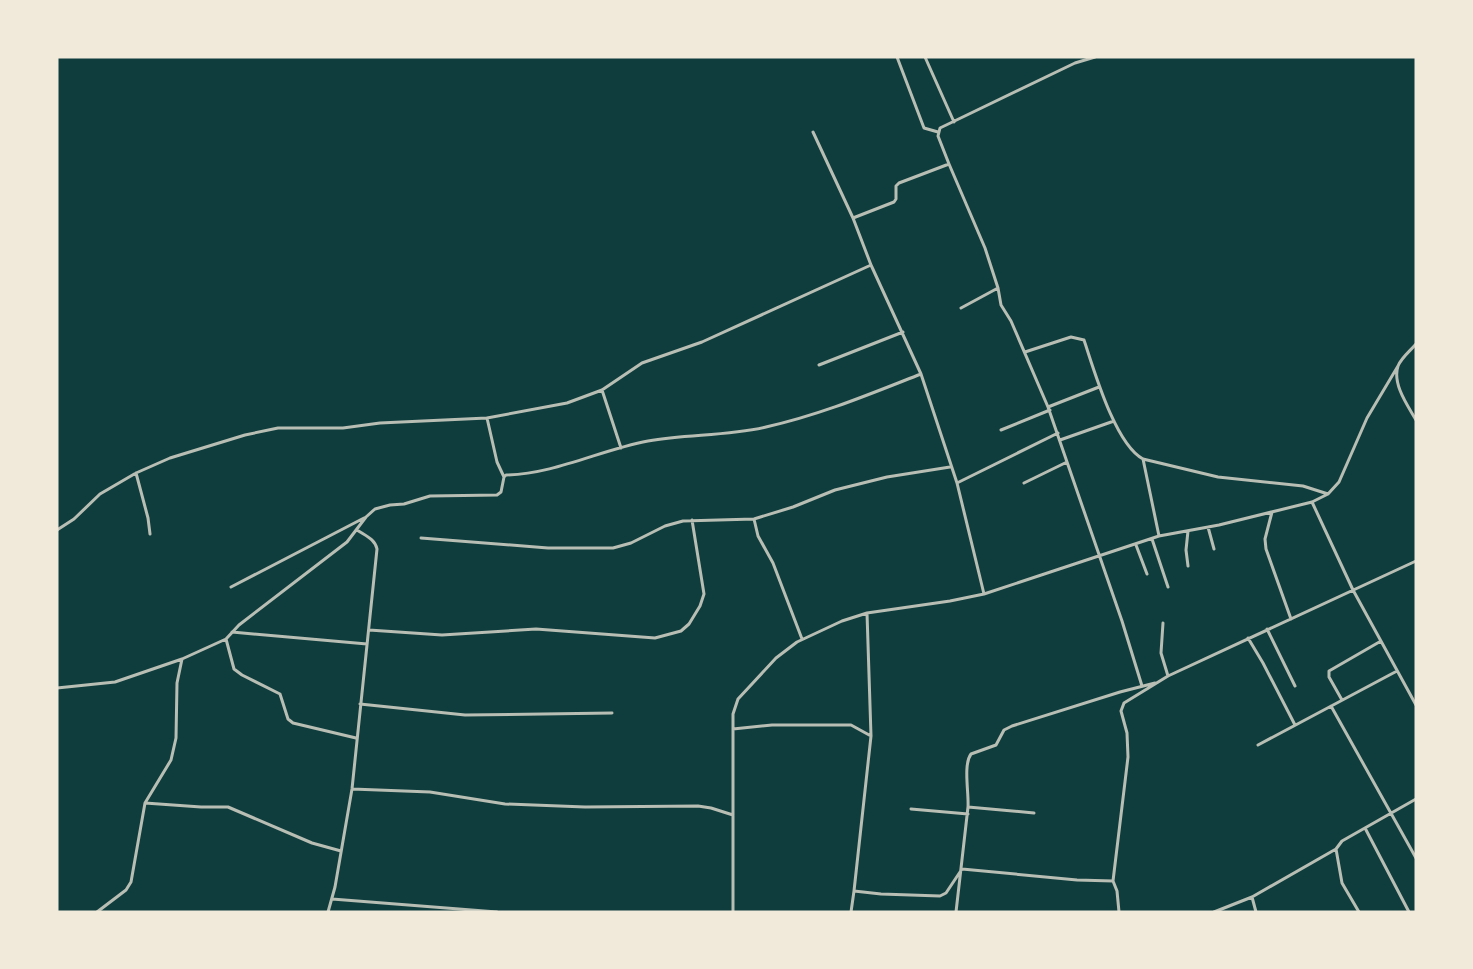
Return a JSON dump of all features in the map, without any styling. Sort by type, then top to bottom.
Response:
[{"type":"street","points":[[897,57],[924,128],[938,132]]},
{"type":"street","points":[[925,57],[954,122]]},
{"type":"street","points":[[938,132],[940,128],[1075,63],[1095,57]]},
{"type":"street","points":[[813,132],[921,374],[957,483],[984,594]]},
{"type":"street","points":[[938,132],[949,164],[985,248],[1001,305],[1025,352],[1058,433],[1142,686]]},
{"type":"street","points":[[853,218],[894,202],[896,186],[899,183],[949,164]]},
{"type":"street","points":[[57,531],[74,519],[100,494],[136,473],[170,458],[245,435],[278,428],[343,428],[380,423],[488,418],[567,403],[602,390],[642,363],[702,342],[871,265]]},
{"type":"street","points":[[960,308],[998,288]]},
{"type":"street","points":[[819,365],[903,332]]},
{"type":"street","points":[[1025,352],[1071,337],[1084,340],[1099,387],[1114,421],[1133,454],[1143,459],[1218,477],[1303,486],[1328,494]]},
{"type":"street","points":[[733,912],[733,714],[738,699],[776,658],[802,639],[842,621],[867,613],[950,602],[984,594],[1159,536],[1208,527],[1312,502],[1328,494],[1339,482],[1367,418],[1398,366],[1416,344]]},
{"type":"street","points":[[1398,366],[1397,380],[1404,399],[1416,420]]},
{"type":"street","points":[[504,477],[541,472],[649,441],[764,428],[828,411],[921,374]]},
{"type":"street","points":[[1001,430],[1099,387]]},
{"type":"street","points":[[602,390],[621,448]]},
{"type":"street","points":[[57,688],[115,682],[182,659],[226,639],[347,542],[375,509],[404,504],[430,496],[497,495],[501,492],[504,477],[497,462],[488,418]]},
{"type":"street","points":[[1060,440],[1114,421]]},
{"type":"street","points":[[957,483],[1058,433]]},
{"type":"street","points":[[1143,459],[1159,536]]},
{"type":"street","points":[[1024,483],[1067,462]]},
{"type":"street","points":[[421,538],[525,546],[613,548],[632,543],[665,526],[692,520],[754,519],[793,507],[835,490],[887,477],[950,467]]},
{"type":"street","points":[[136,473],[150,534]]},
{"type":"street","points":[[1312,502],[1353,590],[1416,705]]},
{"type":"street","points":[[1272,512],[1265,539],[1266,549],[1291,619]]},
{"type":"street","points":[[231,587],[366,517]]},
{"type":"street","points":[[754,519],[758,536],[777,572],[802,639]]},
{"type":"street","points":[[369,630],[442,634],[536,629],[655,638],[681,631],[689,624],[704,594],[692,520]]},
{"type":"street","points":[[1208,527],[1214,549]]},
{"type":"street","points":[[328,912],[342,851],[352,789],[377,549],[371,539],[357,530]]},
{"type":"street","points":[[1188,531],[1186,550],[1188,566]]},
{"type":"street","points":[[1152,539],[1168,586]]},
{"type":"street","points":[[1136,544],[1147,574]]},
{"type":"street","points":[[1119,912],[1117,891],[1113,881],[1128,757],[1127,733],[1121,711],[1124,703],[1168,676],[1416,561]]},
{"type":"street","points":[[851,912],[871,736],[867,613]]},
{"type":"street","points":[[1163,623],[1161,653],[1168,676]]},
{"type":"street","points":[[1268,630],[1295,686]]},
{"type":"street","points":[[232,632],[368,644]]},
{"type":"street","points":[[1248,638],[1295,726]]},
{"type":"street","points":[[226,639],[234,669],[280,694],[288,719],[293,723],[356,738]]},
{"type":"street","points":[[1342,700],[1329,677],[1329,671],[1381,641]]},
{"type":"street","points":[[97,912],[126,890],[130,882],[145,803],[171,760],[176,738],[177,683],[182,659]]},
{"type":"street","points":[[1258,745],[1397,671]]},
{"type":"street","points":[[956,912],[968,814],[969,790],[966,763],[968,757],[974,752],[996,745],[1004,730],[1157,682]]},
{"type":"street","points":[[360,704],[465,715],[612,713]]},
{"type":"street","points":[[1331,706],[1416,858]]},
{"type":"street","points":[[733,729],[772,725],[851,725],[871,736]]},
{"type":"street","points":[[352,789],[430,792],[505,804],[585,807],[698,806],[733,815]]},
{"type":"street","points":[[1214,912],[1252,897],[1336,849],[1342,841],[1416,799]]},
{"type":"street","points":[[145,803],[228,807],[312,843],[342,851]]},
{"type":"street","points":[[968,807],[1034,813]]},
{"type":"street","points":[[911,809],[968,814]]},
{"type":"street","points":[[1365,828],[1409,912]]},
{"type":"street","points":[[1336,849],[1342,883],[1359,912]]},
{"type":"street","points":[[854,891],[940,896],[946,893],[962,869]]},
{"type":"street","points":[[962,869],[1077,880],[1113,881]]},
{"type":"street","points":[[1252,897],[1256,912]]},
{"type":"street","points":[[332,899],[497,912]]}]
